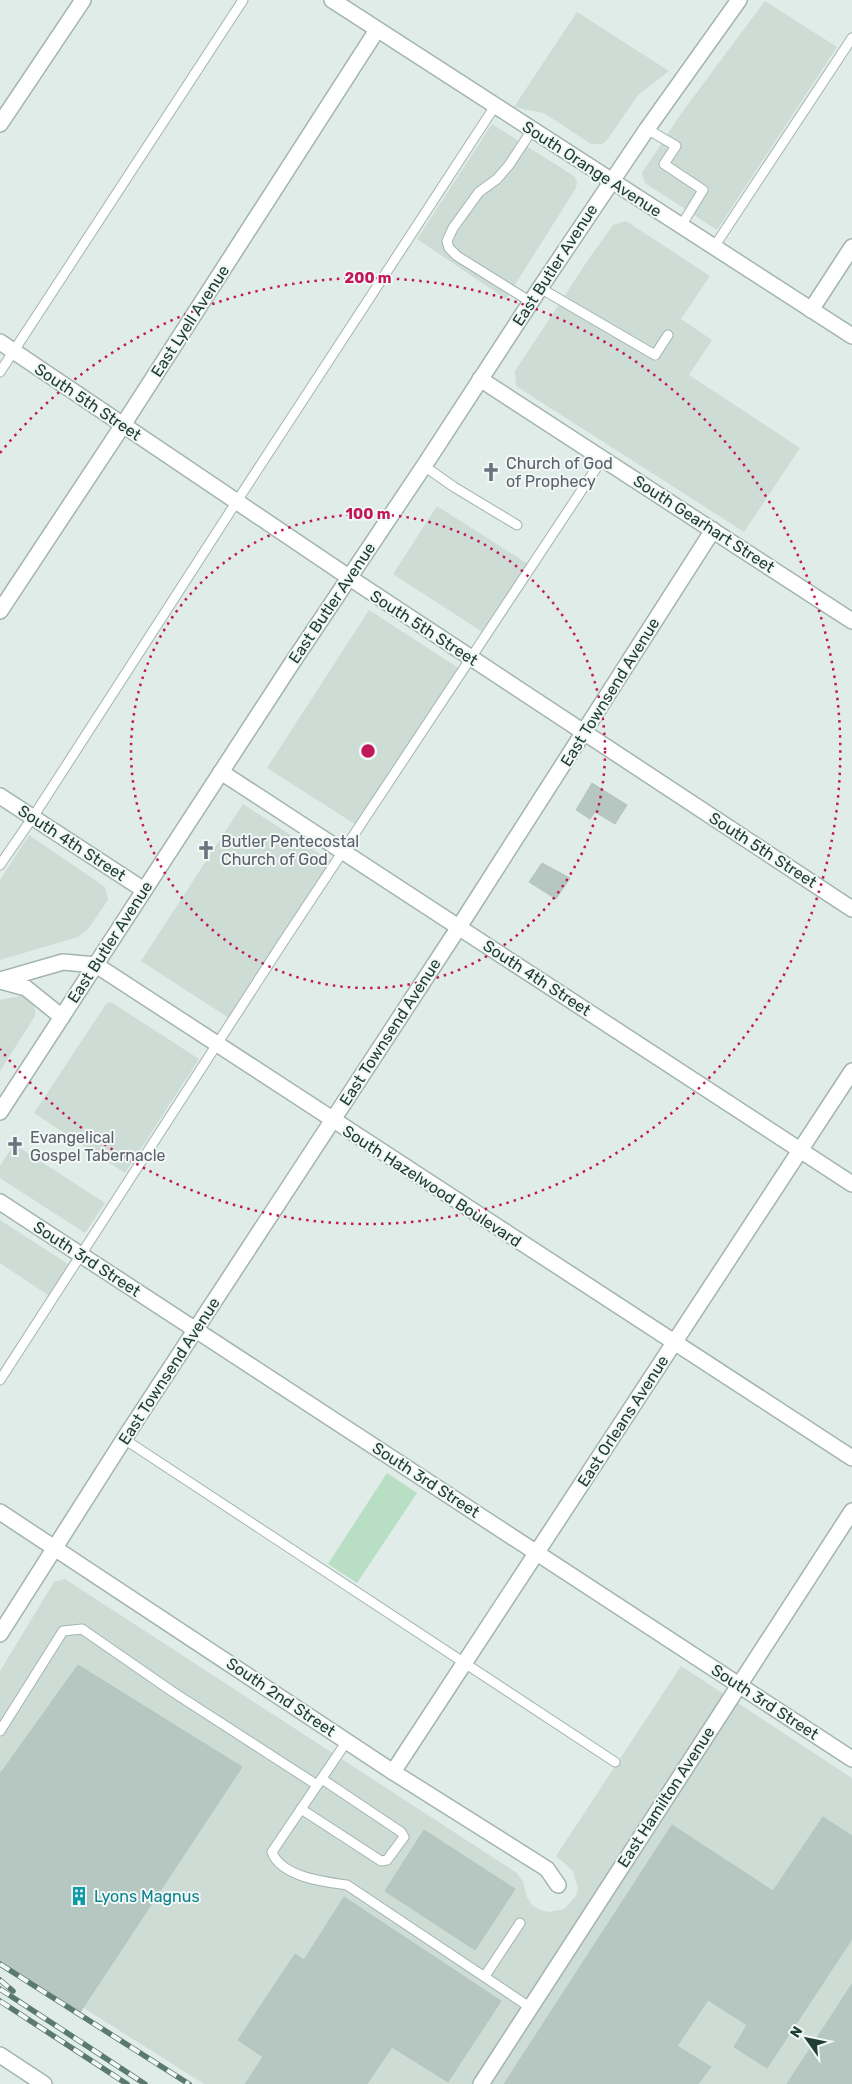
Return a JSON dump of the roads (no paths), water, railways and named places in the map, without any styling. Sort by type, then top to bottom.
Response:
[{"type":"street","points":[[0,124],[83,0]]},
{"type":"street","name":"South Orange Avenue","points":[[332,0],[852,336]]},
{"type":"street","name":"East Butler Avenue","points":[[0,1112],[220,772],[611,181],[739,0]]},
{"type":"street","name":"East Lyell Avenue","points":[[0,611],[123,426],[377,30]]},
{"type":"street","points":[[810,310],[852,247]]},
{"type":"street","name":"South 5th Street","points":[[0,342],[471,659],[585,732],[852,909]]},
{"type":"street","name":"South Gearhart Street","points":[[480,379],[852,621]]},
{"type":"street","name":"East Townsend Avenue","points":[[0,1634],[124,1439],[585,732],[713,530]]},
{"type":"street","name":"South 4th Street","points":[[220,772],[852,1184]]},
{"type":"street","name":"South 4th Street","points":[[0,796],[144,890]]},
{"type":"street","name":"South Hazelwood Boulevard","points":[[0,981],[63,962],[96,965],[332,1121],[852,1458]]},
{"type":"street","points":[[0,981],[26,988],[62,1017]]},
{"type":"street","name":"East Orleans Avenue","points":[[393,1772],[852,1071]]},
{"type":"street","name":"South 3rd Street","points":[[0,1202],[852,1759]]},
{"type":"street","name":"South 2nd Street","points":[[0,1512],[393,1772],[546,1869],[558,1885]]},
{"type":"street","name":"East Hamilton Avenue","points":[[481,2084],[738,1685],[852,1512]]},
{"type":"street","points":[[0,2055],[44,2084]]},
{"type":"lane","points":[[0,372],[243,0]]},
{"type":"lane","points":[[714,247],[852,38]]},
{"type":"lane","points":[[0,865],[495,106]]},
{"type":"lane","points":[[647,129],[676,146],[664,164],[703,190],[681,226]]},
{"type":"lane","points":[[531,302],[457,256],[449,248],[447,240],[453,228],[474,199],[497,179],[509,165],[532,130]]},
{"type":"lane","points":[[540,288],[655,355],[668,335]]},
{"type":"lane","points":[[0,1380],[278,949],[603,458]]},
{"type":"lane","points":[[424,466],[454,487],[517,525]]},
{"type":"lane","points":[[124,1439],[615,1762]]},
{"type":"lane","points":[[0,1731],[63,1631],[82,1629],[173,1692],[401,1832],[404,1837],[387,1860],[381,1861],[301,1809]]},
{"type":"lane","points":[[347,1741],[272,1852],[274,1857],[295,1874],[313,1880],[347,1885],[531,2008]]},
{"type":"lane","points":[[485,1976],[520,1922]]},
{"type":"railway","points":[[0,1964],[189,2084]]},
{"type":"railway","points":[[0,1980],[13,1991]]},
{"type":"railway","points":[[0,1989],[145,2084]]},
{"type":"railway","points":[[0,2001],[127,2084]]},
{"type":"place","name":"Church of God of Prophecy","points":[[491,472]]},
{"type":"place","name":"Butler Pentecostal Church of God","points":[[206,850]]},
{"type":"place","name":"Evangelical Gospel Tabernacle","points":[[15,1146]]},
{"type":"place","name":"Lyons Magnus","points":[[79,1896]]}]
